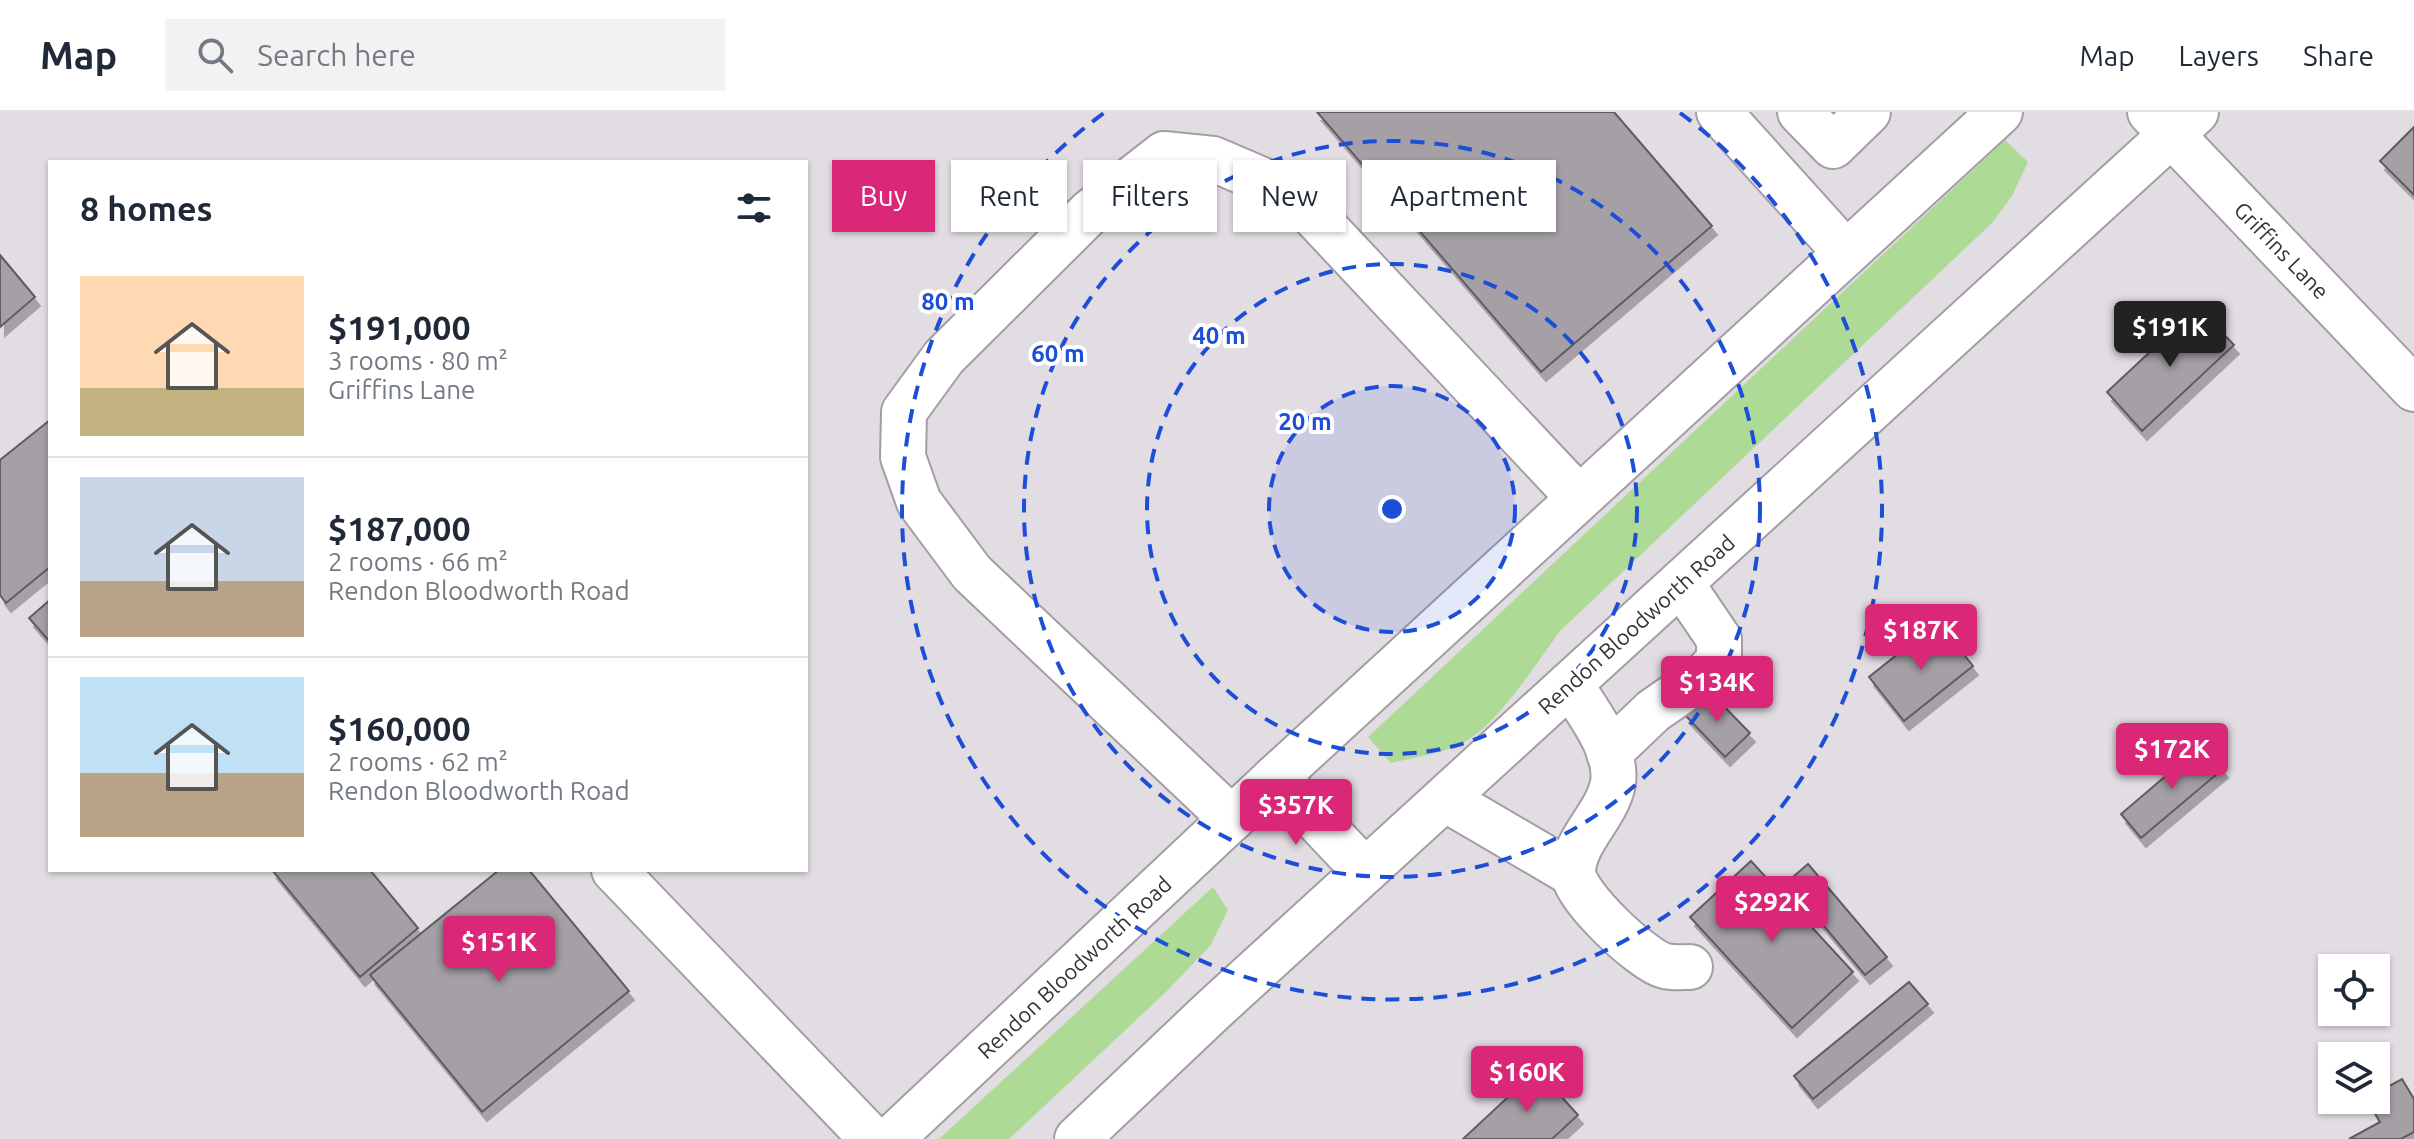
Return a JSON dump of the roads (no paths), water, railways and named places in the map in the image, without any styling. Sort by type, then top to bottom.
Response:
[{"type":"main road","points":[[1719,112],[1846,253]]},
{"type":"main road","points":[[1800,112],[1833,146],[1868,112]]},
{"type":"main road","name":"Rendon Bloodworth Road","points":[[891,1139],[1276,777],[2000,112]]},
{"type":"main road","name":"Rendon Bloodworth Road","points":[[1077,1139],[1212,1011],[1681,583],[2173,120]]},
{"type":"main road","name":"Griffins Lane","points":[[2173,120],[2414,389]]},
{"type":"main road","points":[[1232,819],[972,573],[919,502],[903,457],[904,412],[944,357],[1090,212],[1164,154],[1213,159],[1260,179],[1305,206],[1579,498]]},
{"type":"main road","points":[[1609,753],[1653,711],[1706,674],[1719,660],[1719,639],[1681,583]]},
{"type":"main road","points":[[1570,684],[1608,744],[1613,783],[1597,819],[1579,848],[1573,874]]},
{"type":"main road","points":[[1276,777],[1365,871]]},
{"type":"main road","points":[[1445,799],[1573,874],[1586,900],[1644,955],[1665,966],[1690,967]]},
{"type":"main road","points":[[616,872],[872,1139]]}]
